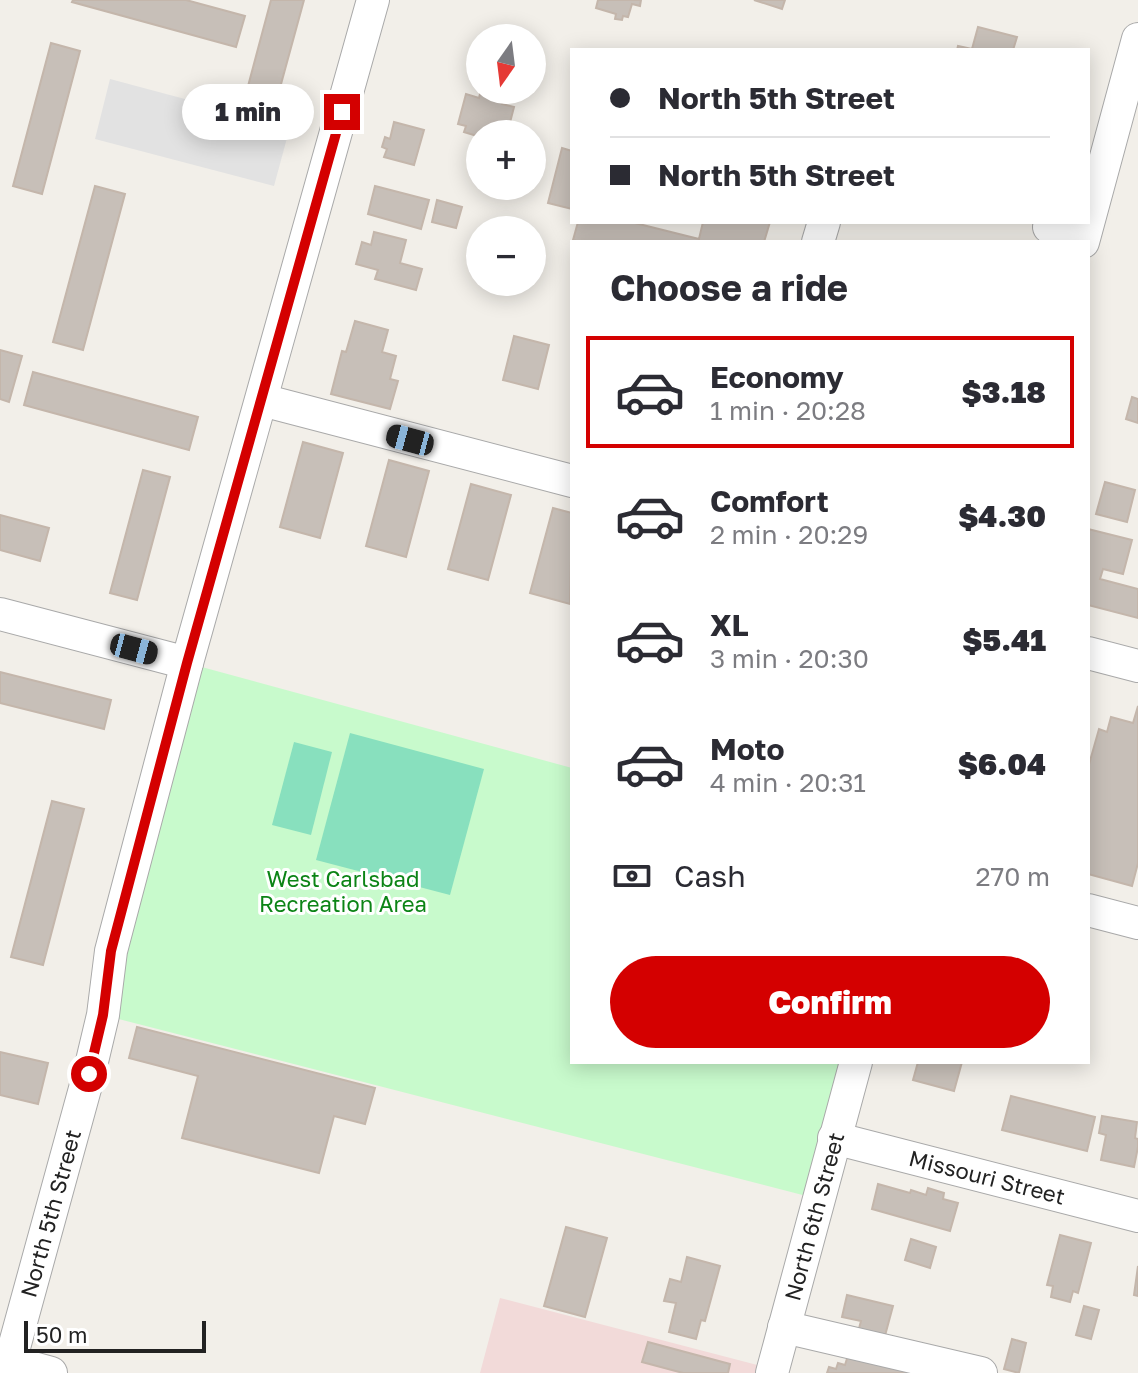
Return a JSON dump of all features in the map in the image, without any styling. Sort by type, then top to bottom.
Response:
[{"type":"street","name":"North 5th Street","points":[[5,1361],[89,1074],[103,1015],[111,951],[187,663],[373,0]]},
{"type":"street","points":[[1090,200],[1094,178],[1138,39]]},
{"type":"street","points":[[1048,230],[1083,239]]},
{"type":"street","points":[[262,400],[570,480]]},
{"type":"street","points":[[0,614],[187,663]]},
{"type":"street","points":[[1090,654],[1138,666]]},
{"type":"street","points":[[1090,911],[1138,923]]},
{"type":"street","name":"North 6th Street","points":[[772,1373],[855,1064]]},
{"type":"street","name":"Missouri Street","points":[[834,1138],[1138,1216]]},
{"type":"street","points":[[784,1327],[981,1373]]},
{"type":"street","points":[[5,1361],[51,1373]]},
{"type":"shaded area","points":[[110,79],[290,127],[274,186],[95,139]]},
{"type":"shaded area","points":[[500,1298],[773,1369],[772,1373],[480,1373]]},
{"type":"green space","name":"West Carlsbad Recreation Area","points":[[187,663],[570,767],[570,1064],[855,1064],[818,1199],[103,1015]]},
{"type":"green space","points":[[350,733],[484,769],[450,895],[316,860]]},
{"type":"green space","points":[[294,742],[332,752],[311,835],[272,825]]},
{"type":"building","points":[[73,0],[186,0],[245,16],[236,47]]},
{"type":"building","points":[[271,0],[304,0],[269,128],[239,120]]},
{"type":"building","points":[[598,0],[641,0],[640,6],[632,4],[628,17],[623,16],[622,20],[615,19],[616,14],[596,8]]},
{"type":"building","points":[[754,0],[785,0],[782,9]]},
{"type":"building","points":[[978,27],[1017,37],[1014,48],[972,48]]},
{"type":"building","points":[[51,43],[80,51],[42,194],[13,186]]},
{"type":"building","points":[[466,94],[466,104],[514,107],[511,120],[466,120],[466,126],[458,124]]},
{"type":"building","points":[[394,122],[424,130],[414,165],[384,157],[387,149],[382,147],[385,137],[390,139]]},
{"type":"building","points":[[562,148],[570,150],[570,208],[548,203]]},
{"type":"building","points":[[95,186],[125,194],[83,350],[53,342]]},
{"type":"building","points":[[375,186],[429,200],[421,229],[368,214]]},
{"type":"building","points":[[437,200],[462,207],[456,228],[432,222]]},
{"type":"building","points":[[577,224],[639,224],[699,239],[703,224],[769,224],[765,240],[573,240]]},
{"type":"building","points":[[374,232],[406,240],[400,263],[422,269],[416,290],[375,279],[378,270],[356,264],[362,242],[371,245]]},
{"type":"building","points":[[355,321],[388,330],[382,352],[396,356],[390,379],[398,381],[390,409],[331,394],[342,351],[346,352]]},
{"type":"building","points":[[514,336],[549,345],[538,389],[503,380]]},
{"type":"building","points":[[0,350],[22,356],[9,402],[0,399]]},
{"type":"building","points":[[33,372],[198,417],[189,450],[24,405]]},
{"type":"building","points":[[1132,397],[1138,399],[1138,423],[1126,419]]},
{"type":"building","points":[[303,442],[343,453],[320,538],[280,527]]},
{"type":"building","points":[[389,460],[429,471],[406,557],[366,546]]},
{"type":"building","points":[[143,470],[170,477],[137,600],[110,593]]},
{"type":"building","points":[[1105,482],[1135,490],[1127,522],[1096,514]]},
{"type":"building","points":[[471,484],[511,495],[488,580],[448,569]]},
{"type":"building","points":[[553,508],[570,512],[570,604],[530,593]]},
{"type":"building","points":[[0,515],[49,528],[40,561],[0,550]]},
{"type":"building","points":[[1090,530],[1132,540],[1123,574],[1103,569],[1100,579],[1138,589],[1138,618],[1090,606]]},
{"type":"building","points":[[0,672],[111,700],[104,729],[0,703]]},
{"type":"building","points":[[1138,706],[1138,863],[1132,886],[1090,875],[1090,761],[1099,729],[1107,732],[1111,717],[1133,723]]},
{"type":"building","points":[[52,801],[84,809],[43,965],[11,957]]},
{"type":"building","points":[[137,1027],[375,1088],[365,1124],[334,1116],[319,1173],[182,1138],[198,1076],[129,1058]]},
{"type":"building","points":[[0,1052],[48,1063],[38,1104],[0,1095]]},
{"type":"building","points":[[917,1064],[961,1064],[954,1091],[913,1080]]},
{"type":"building","points":[[1011,1096],[1095,1117],[1087,1151],[1002,1130]]},
{"type":"building","points":[[1102,1116],[1137,1122],[1135,1138],[1138,1139],[1138,1147],[1134,1167],[1101,1160],[1106,1135],[1099,1133]]},
{"type":"building","points":[[878,1184],[910,1193],[911,1190],[926,1195],[928,1188],[944,1193],[943,1199],[958,1203],[950,1231],[872,1209]]},
{"type":"building","points":[[566,1227],[607,1238],[585,1317],[544,1306]]},
{"type":"building","points":[[1060,1235],[1091,1243],[1078,1293],[1073,1291],[1070,1302],[1051,1297],[1053,1286],[1047,1285]]},
{"type":"building","points":[[911,1239],[936,1247],[930,1268],[905,1260]]},
{"type":"building","points":[[687,1257],[720,1266],[705,1321],[701,1320],[696,1339],[669,1332],[676,1303],[664,1301],[670,1279],[681,1282]]},
{"type":"building","points":[[1138,1266],[1138,1296],[1134,1295]]},
{"type":"building","points":[[847,1295],[893,1306],[883,1343],[857,1336],[861,1321],[842,1317]]},
{"type":"building","points":[[1084,1306],[1099,1310],[1091,1339],[1076,1335]]},
{"type":"building","points":[[1012,1339],[1026,1343],[1019,1373],[1004,1369]]},
{"type":"building","points":[[648,1342],[730,1364],[728,1373],[683,1373],[642,1362]]},
{"type":"building","points":[[850,1349],[920,1373],[827,1373],[829,1367],[836,1369],[838,1363],[845,1365]]},
{"type":"route","points":[[89,1074],[103,1015],[111,951],[187,663],[342,112]]}]
